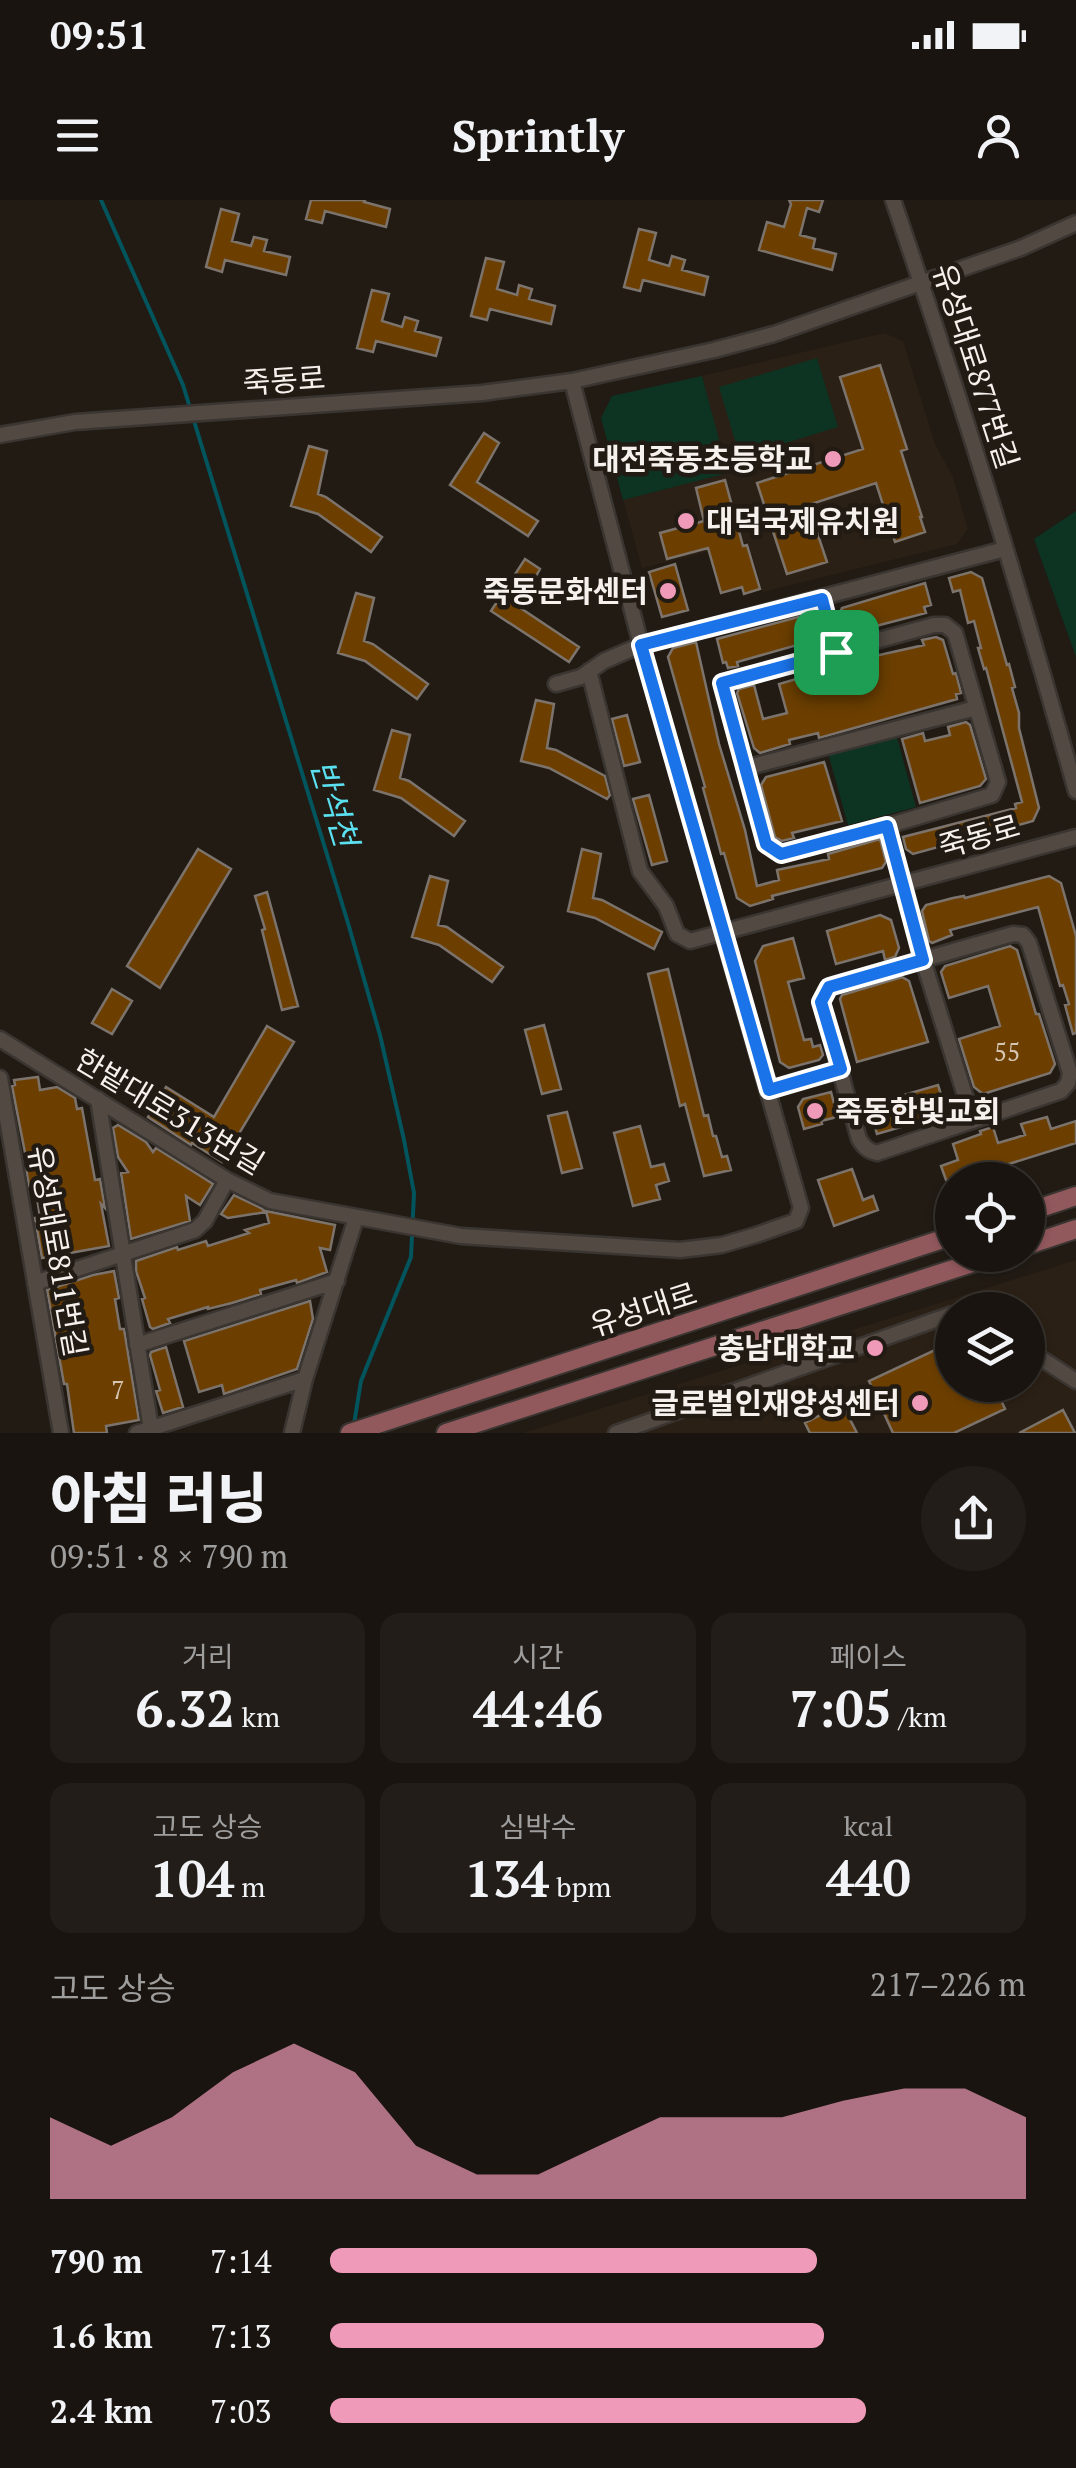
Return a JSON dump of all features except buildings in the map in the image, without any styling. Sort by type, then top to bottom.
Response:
[{"type":"main road","points":[[1045,1206],[1076,1196]]},
{"type":"main road","points":[[1045,1239],[1076,1229]]},
{"type":"main road","name":"유성대로","points":[[350,1433],[935,1242]]},
{"type":"main road","name":"유성대로","points":[[446,1433],[944,1272]]},
{"type":"street","name":"유성대로877번길","points":[[893,200],[1005,549],[1076,791]]},
{"type":"street","name":"죽동로","points":[[0,435],[75,422],[482,393],[572,381],[774,334],[1021,248],[1076,223]]},
{"type":"street","points":[[572,381],[641,645],[769,1090],[841,1069]]},
{"type":"street","points":[[556,684],[581,677],[604,661],[641,645],[1005,549]]},
{"type":"street","points":[[822,599],[836,652]]},
{"type":"street","points":[[934,625],[945,625],[954,633],[998,782],[992,795],[781,854],[766,844],[722,683],[836,652],[934,625]]},
{"type":"street","name":"죽동로","points":[[589,671],[640,871],[666,906],[670,936],[690,941],[1076,837]]},
{"type":"street","points":[[746,768],[976,708]]},
{"type":"street","points":[[887,826],[973,1121]]},
{"type":"street","points":[[1014,934],[1029,942],[1070,1073],[1068,1084],[1061,1090],[876,1153],[859,1139],[841,1069],[821,1002],[827,989],[1014,934]]},
{"type":"street","name":"한밭대로313번길","points":[[0,1041],[228,1180],[270,1201],[446,1233],[680,1250],[756,1236],[796,1221],[801,1208],[769,1090]]},
{"type":"street","name":"유성대로811번길","points":[[0,1078],[61,1433]]},
{"type":"street","points":[[98,1099],[136,1345],[144,1431],[305,1380]]},
{"type":"street","points":[[36,1283],[195,1230],[205,1221],[228,1180]]},
{"type":"street","points":[[292,1433],[356,1218]]},
{"type":"street","points":[[136,1345],[337,1281]]},
{"type":"street","points":[[616,1433],[935,1320]]},
{"type":"street","points":[[1045,1361],[1076,1381]]},
{"type":"shaded area","name":"대전죽동초등학교","points":[[884,333],[903,341],[935,444],[953,477],[968,529],[957,544],[763,592],[748,542],[642,568],[623,500],[727,473],[702,376]]},
{"type":"shaded area","name":"충남대학교","points":[[1076,1260],[1076,1433],[523,1433],[935,1304],[935,1402],[1045,1402],[1045,1292],[974,1292]]},
{"type":"green space","points":[[817,358],[838,427],[740,457],[719,387]]},
{"type":"green space","points":[[702,376],[728,473],[623,500],[601,418],[612,396]]},
{"type":"green space","points":[[1076,511],[1076,657],[1034,539]]},
{"type":"green space","points":[[896,734],[916,807],[848,825],[828,753]]},
{"type":"waterway","name":"반석천","points":[[101,200],[183,385],[348,923],[404,1140],[414,1193],[411,1257],[361,1381],[354,1424]]},
{"type":"place","name":"대전죽동초등학교","points":[[833,459]]},
{"type":"place","name":"대덕국제유치원","points":[[686,521]]},
{"type":"place","name":"죽동문화센터","points":[[668,591]]},
{"type":"place","name":"죽동한빛교회","points":[[815,1111]]},
{"type":"place","name":"충남대학교","points":[[875,1348]]},
{"type":"place","name":"글로벌인재양성센터","points":[[920,1403]]},
{"type":"route","points":[[822,599],[836,652],[722,683],[766,844],[781,854],[887,826],[923,960],[829,987],[821,1002],[841,1069],[769,1090],[641,645],[822,599]]}]
